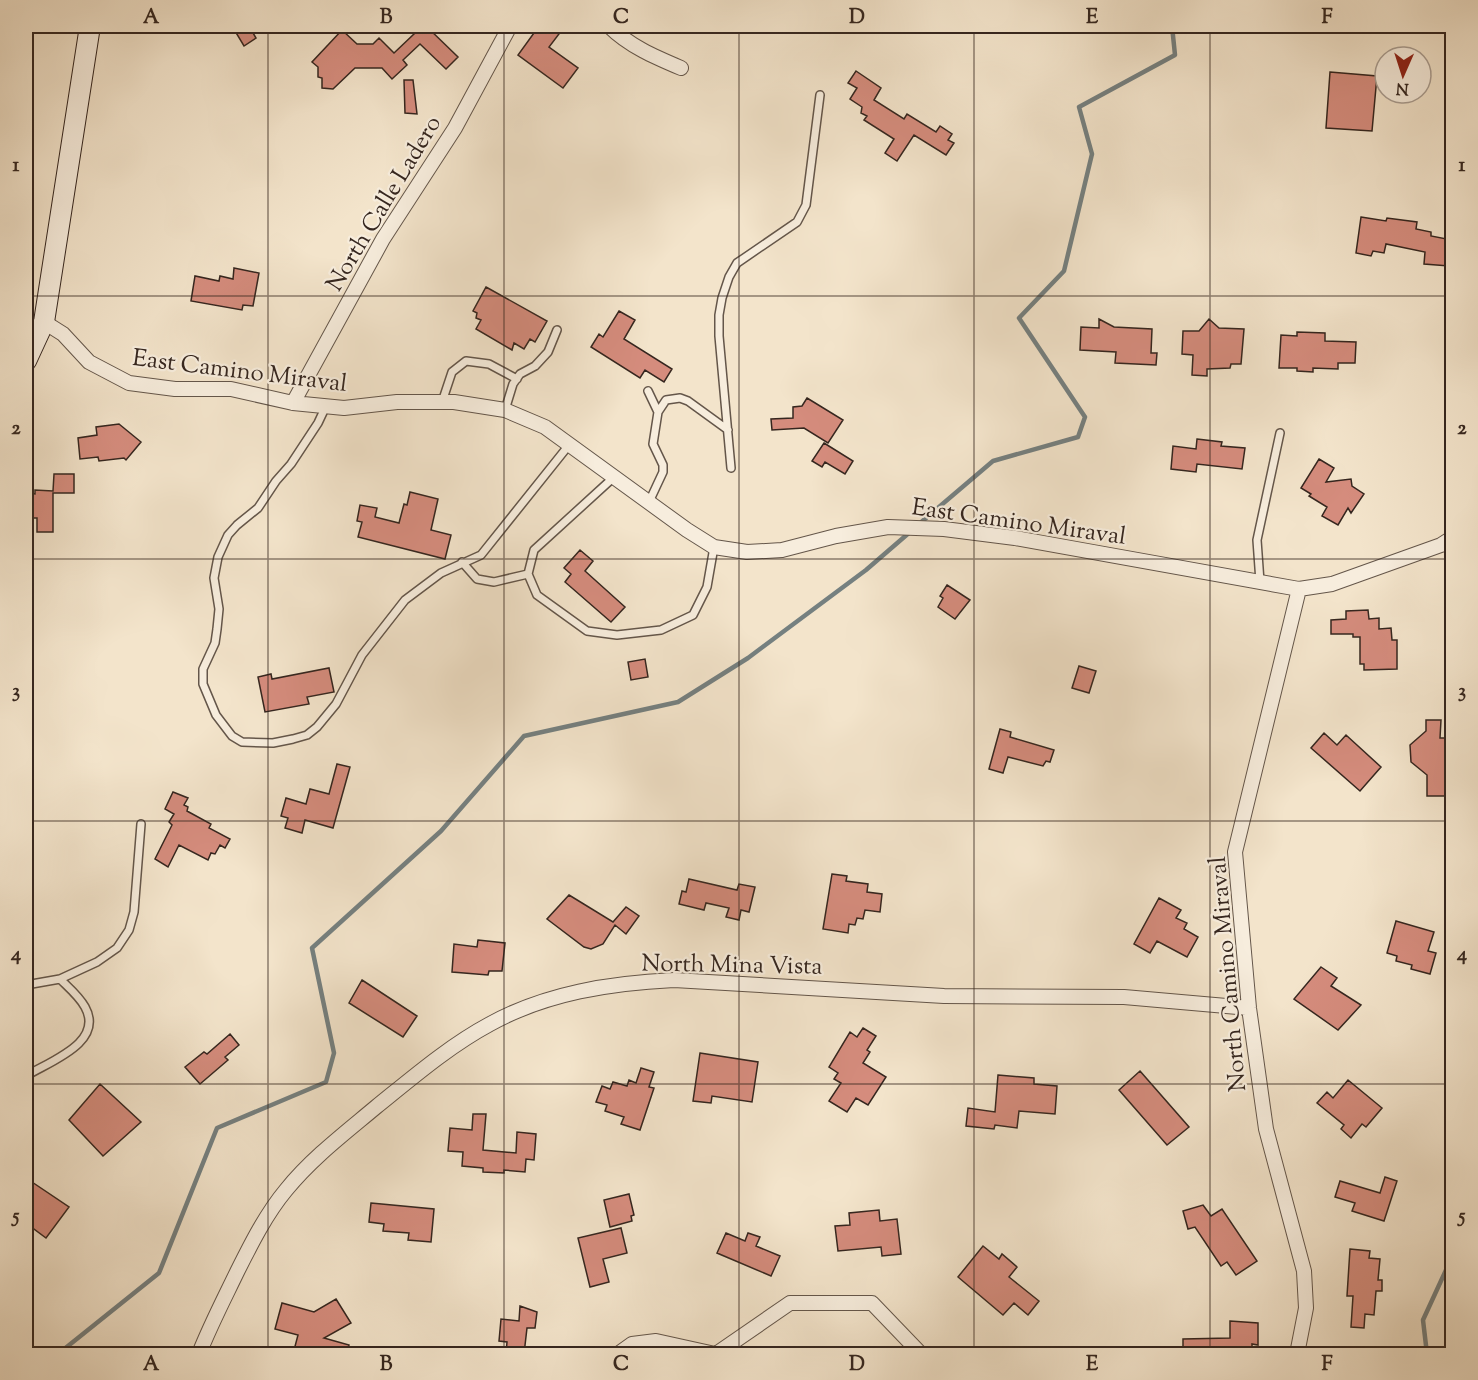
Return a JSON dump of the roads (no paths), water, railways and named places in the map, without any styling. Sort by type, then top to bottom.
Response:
[{"type":"main road","points":[[26,361],[44,322],[90,26]]},
{"type":"street","name":"North Calle Ladero","points":[[293,402],[383,239],[455,128],[510,26]]},
{"type":"street","points":[[609,26],[619,36],[642,51],[681,68]]},
{"type":"street","name":"East Camino Miraval","points":[[44,322],[63,334],[89,362],[129,383],[175,389],[231,388],[293,402],[344,408],[397,402],[442,402],[505,410],[545,427],[714,547],[747,552],[782,550],[836,536],[888,527],[944,530],[1015,538],[1299,589],[1332,584],[1441,545],[1452,538]]},
{"type":"street","name":"North Camino Miraval","points":[[1296,1354],[1306,1308],[1304,1271],[1266,1129],[1249,1008],[1235,852],[1299,589]]},
{"type":"street","name":"North Mina Vista","points":[[199,1354],[252,1242],[285,1191],[308,1165],[460,1042],[524,1007],[550,998],[630,983],[674,980],[944,996],[1124,997],[1249,1008]]},
{"type":"street","points":[[618,1354],[632,1344],[656,1341],[715,1354],[790,1303],[872,1303],[921,1354]]},
{"type":"lane","points":[[731,468],[719,336],[722,298],[729,277],[737,263],[797,222],[806,205],[820,95]]},
{"type":"lane","points":[[505,410],[520,374],[535,366],[548,352],[557,330]]},
{"type":"lane","points":[[442,402],[452,372],[466,362],[489,364],[517,379]]},
{"type":"lane","points":[[648,391],[658,412]]},
{"type":"lane","points":[[649,502],[663,472],[663,465],[653,444],[658,412],[666,400],[680,398],[688,401],[728,430]]},
{"type":"lane","points":[[326,406],[318,423],[291,464],[276,481],[258,508],[228,535],[218,557],[214,578],[219,609],[217,629],[215,643],[203,669],[203,684],[216,715],[232,736],[242,742],[273,743],[293,739],[312,731],[336,704],[362,655],[405,600],[434,577],[481,555],[569,445]]},
{"type":"lane","points":[[1260,582],[1257,540],[1280,433]]},
{"type":"lane","points":[[614,477],[534,550],[528,574],[537,595],[587,631],[617,635],[661,630],[693,615],[707,587],[714,547]]},
{"type":"lane","points":[[462,562],[477,579],[494,582],[528,574]]},
{"type":"lane","points":[[26,985],[60,979],[97,962],[117,948],[129,930],[134,912],[141,824]]},
{"type":"lane","points":[[26,1076],[71,1051],[84,1037],[89,1027],[89,1016],[85,1005],[60,979]]},
{"type":"waterway","points":[[919,524],[993,461],[1078,437],[1085,417],[1019,318],[1064,271],[1092,154],[1079,107],[1175,55],[1172,26]]},
{"type":"waterway","points":[[58,1354],[159,1273],[217,1128],[326,1082],[334,1053],[312,948],[441,831],[524,736],[678,702],[748,658],[866,570],[910,532]]},
{"type":"waterway","points":[[1427,1354],[1423,1320],[1452,1257]]}]
